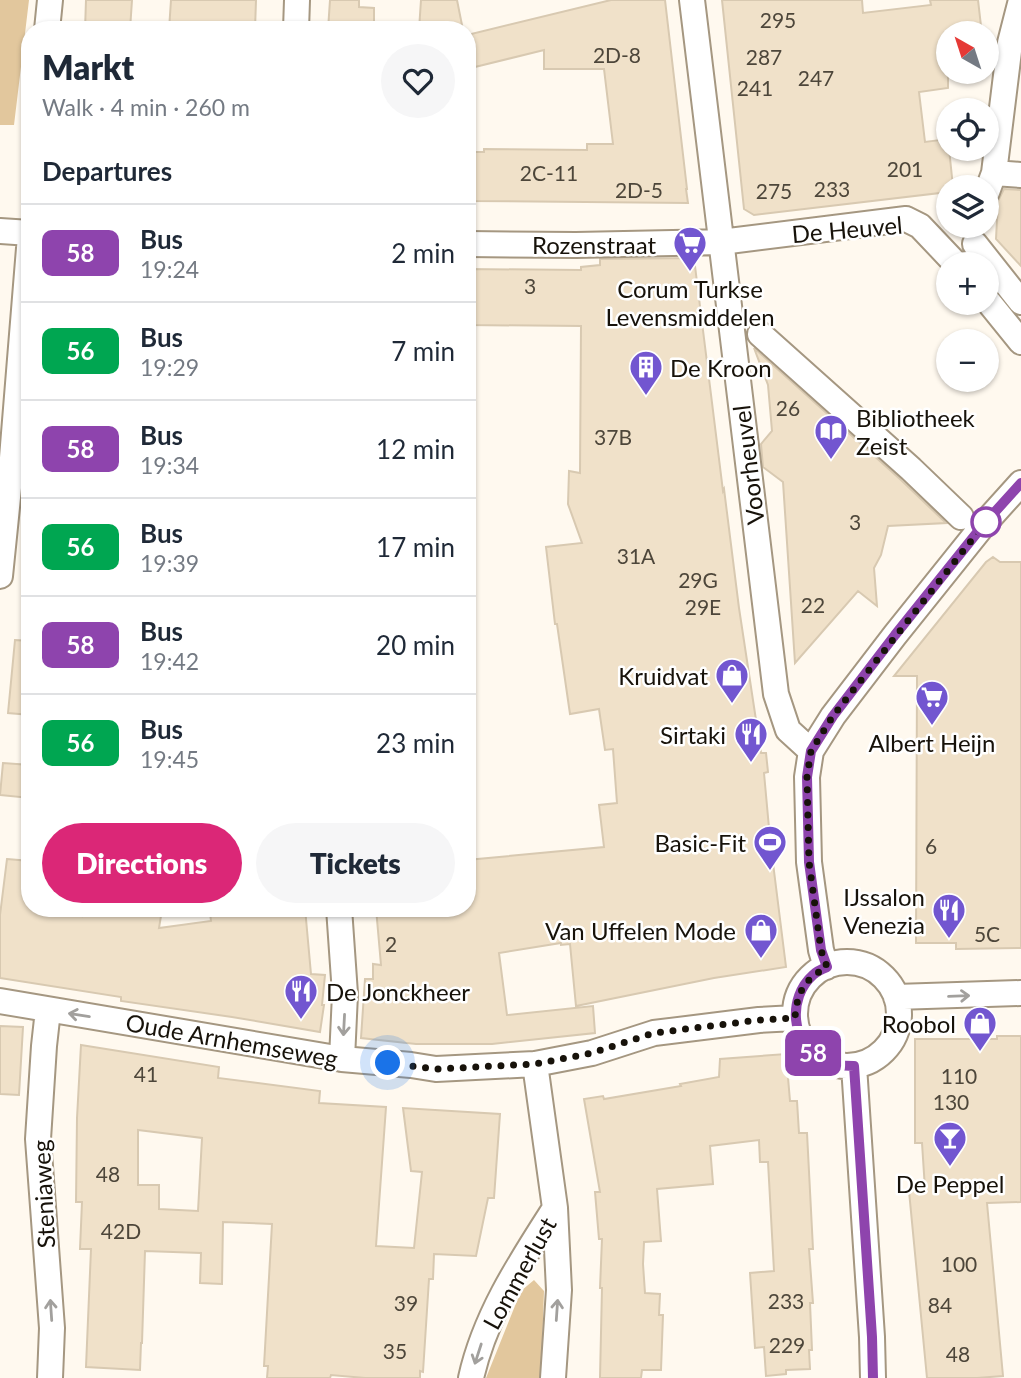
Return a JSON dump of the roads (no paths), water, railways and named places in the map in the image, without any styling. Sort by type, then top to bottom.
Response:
[{"type":"street","points":[[48,21],[50,0]]},
{"type":"street","points":[[296,21],[297,0]]},
{"type":"street","name":"Voorheuvel","points":[[692,0],[776,694],[788,730],[811,751]]},
{"type":"street","points":[[991,175],[1010,43],[1021,0]]},
{"type":"street","points":[[999,180],[1021,175]]},
{"type":"street","name":"De Heuvel","points":[[721,242],[906,219],[920,226],[945,252]]},
{"type":"street","points":[[0,231],[21,234]]},
{"type":"street","name":"Rozenstraat","points":[[476,244],[721,242]]},
{"type":"street","points":[[974,245],[1021,302]]},
{"type":"street","points":[[999,315],[1021,342]]},
{"type":"street","points":[[0,576],[6,458],[21,319]]},
{"type":"street","points":[[760,334],[961,517]]},
{"type":"street","points":[[827,967],[821,950],[809,862],[807,777],[811,751],[833,716],[888,645],[984,524],[1021,483]]},
{"type":"street","points":[[340,917],[345,994],[342,1059]]},
{"type":"street","points":[[852,962],[864,965],[886,979],[896,997],[899,1019],[896,1032],[883,1053],[869,1061],[854,1066],[822,1060],[801,1038],[795,1018],[796,1002],[813,975],[827,967],[852,962]]},
{"type":"street","points":[[896,997],[1021,993]]},
{"type":"street","name":"Oude Arnhemseweg","points":[[0,1001],[342,1059],[436,1069],[535,1064],[592,1053],[654,1033],[795,1018]]},
{"type":"street","name":"Steniaweg","points":[[48,1010],[38,1139],[52,1328],[50,1378]]},
{"type":"street","name":"Lommerlust","points":[[535,1064],[555,1208],[559,1290],[553,1378]]},
{"type":"street","points":[[854,1066],[873,1378]]},
{"type":"street","name":"Lommerlust","points":[[471,1378],[484,1335],[508,1281],[555,1208]]},
{"type":"place","name":"Corum Turkse Levensmiddelen","points":[[690,273]]},
{"type":"place","name":"De Kroon","points":[[646,397]]},
{"type":"place","name":"Bibliotheek Zeist","points":[[831,461]]},
{"type":"place","name":"Kruidvat","points":[[732,705]]},
{"type":"place","name":"Albert Heijn","points":[[932,727]]},
{"type":"place","name":"Sirtaki","points":[[751,764]]},
{"type":"place","name":"Basic-Fit","points":[[770,872]]},
{"type":"place","name":"IJssalon Venezia","points":[[949,940]]},
{"type":"place","name":"Van Uffelen Mode","points":[[761,960]]},
{"type":"place","name":"De Jonckheer","points":[[301,1021]]},
{"type":"place","name":"Roobol","points":[[980,1053]]},
{"type":"place","name":"De Peppel","points":[[950,1168]]}]
